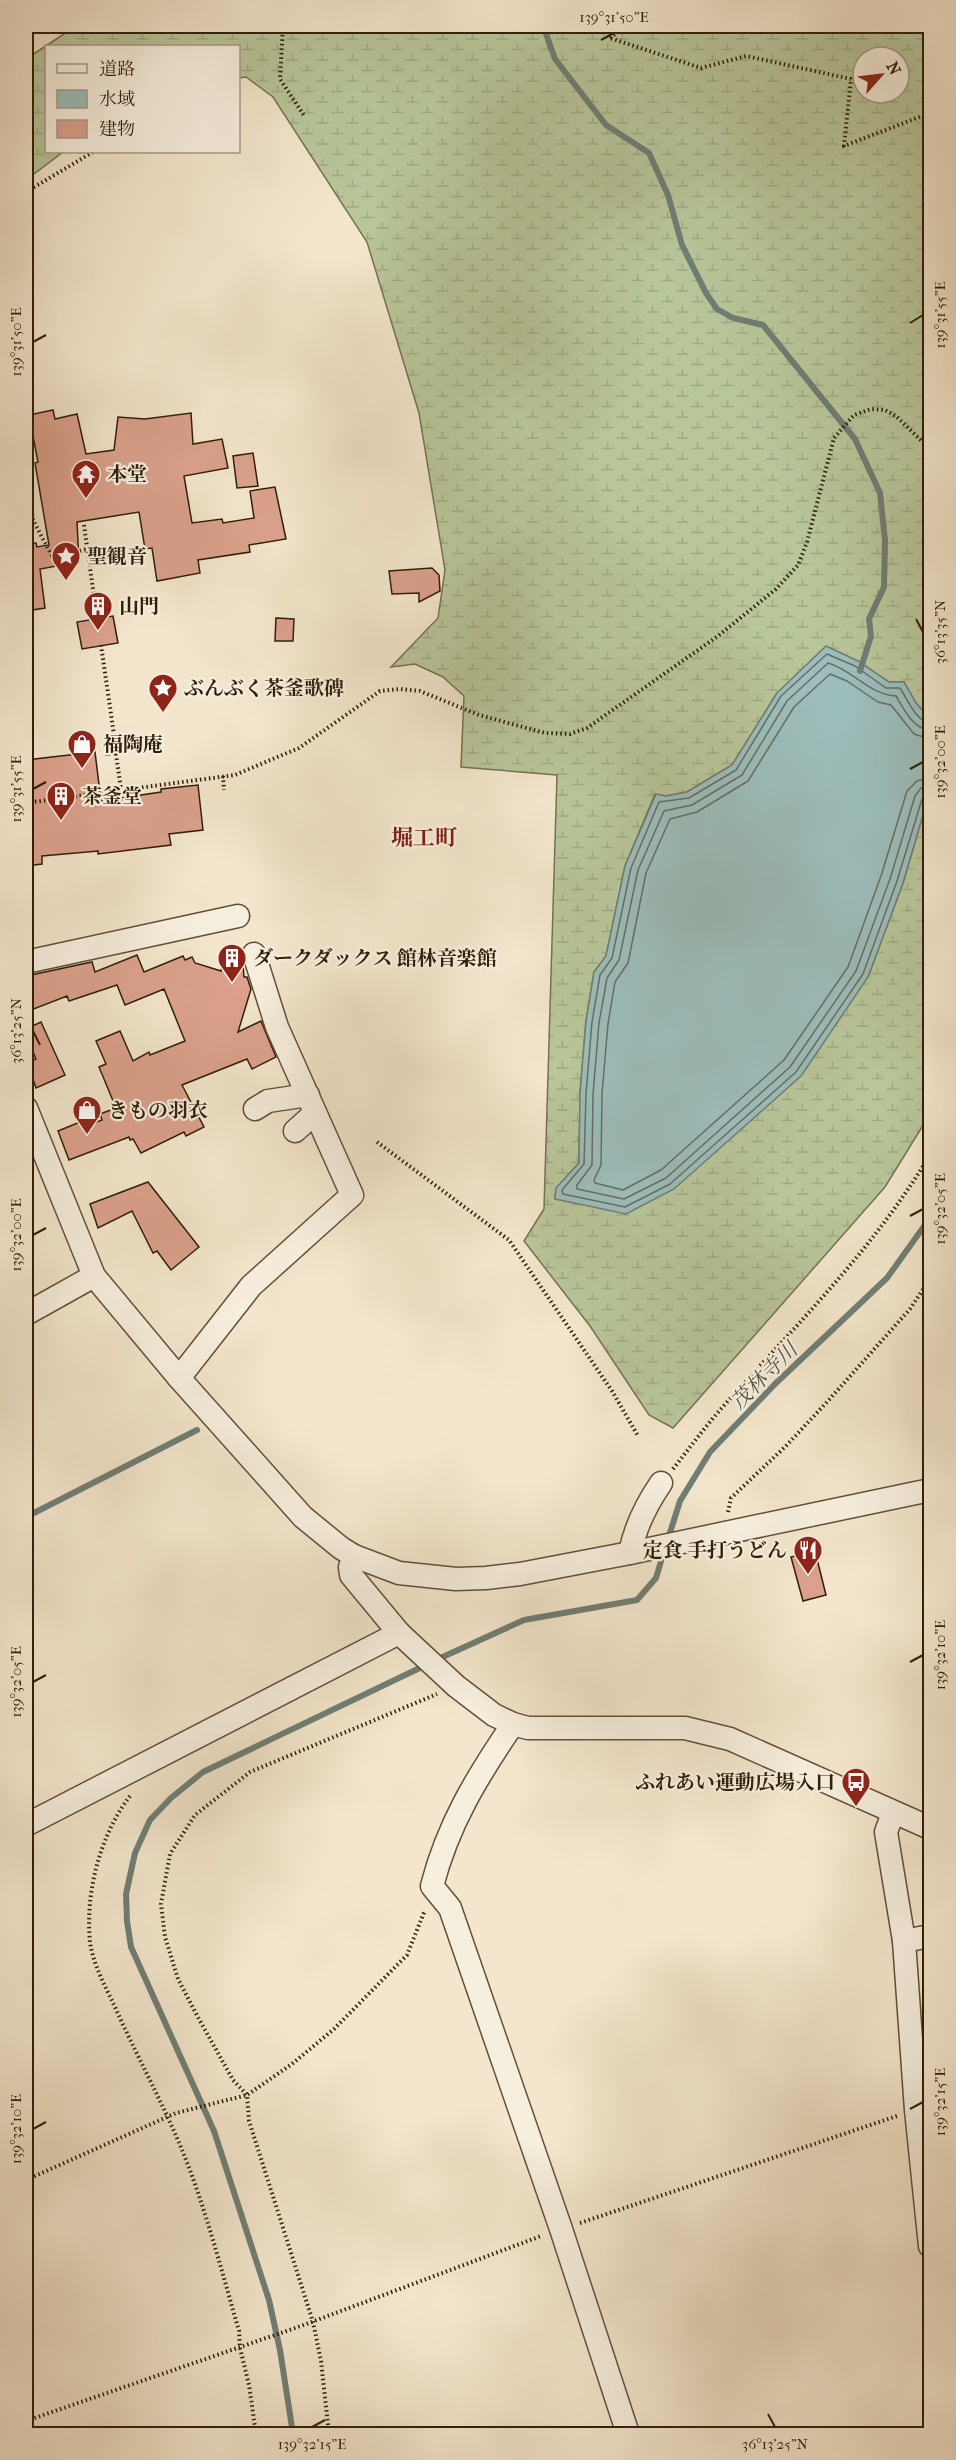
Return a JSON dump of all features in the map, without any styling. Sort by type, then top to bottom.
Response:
[{"type":"street","points":[[26,962],[238,916]]},
{"type":"street","points":[[179,1378],[251,1286],[352,1195],[277,1027],[254,954]]},
{"type":"street","points":[[255,1109],[268,1101],[312,1104]]},
{"type":"street","points":[[295,1131],[312,1104]]},
{"type":"street","points":[[26,1108],[94,1276],[179,1378],[303,1517],[340,1548],[354,1556],[399,1573],[456,1579],[520,1574],[930,1490]]},
{"type":"street","points":[[26,1314],[94,1276]]},
{"type":"street","points":[[630,1553],[634,1534],[647,1504],[661,1483]]},
{"type":"street","points":[[354,1556],[350,1567],[351,1575],[403,1636],[452,1683],[494,1715],[513,1724],[528,1728],[685,1728],[706,1732],[730,1739],[930,1828]]},
{"type":"street","points":[[26,1825],[403,1636]]},
{"type":"street","points":[[513,1724],[452,1824],[432,1886],[450,1908],[561,2229],[628,2434]]},
{"type":"street","points":[[893,1813],[886,1832],[904,1941],[916,2110],[930,2246]]},
{"type":"street","points":[[904,1941],[930,1936]]},
{"type":"path","points":[[283,26],[280,79],[305,117]]},
{"type":"path","points":[[598,26],[610,38],[700,68],[746,56],[851,79],[844,146],[930,113]]},
{"type":"path","points":[[610,38],[625,26]]},
{"type":"path","points":[[26,192],[91,153]]},
{"type":"path","points":[[26,803],[235,775],[298,748],[380,691],[400,689],[420,692],[479,715],[545,733],[570,734],[587,728],[718,636],[776,589],[798,565],[807,542],[834,438],[854,415],[871,409],[885,410],[896,416],[930,449]]},
{"type":"path","points":[[26,465],[33,520],[53,558],[87,549]]},
{"type":"path","points":[[84,525],[97,618]]},
{"type":"path","points":[[101,645],[114,735]]},
{"type":"path","points":[[116,754],[121,789]]},
{"type":"path","points":[[223,776],[224,790]]},
{"type":"path","points":[[377,1142],[509,1240],[612,1390],[638,1436]]},
{"type":"path","points":[[661,1483],[726,1404],[841,1279],[911,1187],[930,1155]]},
{"type":"path","points":[[727,1517],[731,1498],[786,1446],[827,1402],[910,1309],[930,1279]]},
{"type":"path","points":[[329,2434],[321,2361],[313,2322],[249,2121],[247,2096],[233,2080],[178,1979],[165,1937],[161,1904],[170,1854],[195,1815],[250,1772],[452,1683]]},
{"type":"path","points":[[134,1791],[115,1816],[95,1870],[90,1911],[90,1943],[99,1973],[167,2117],[199,2196],[239,2331],[255,2434]]},
{"type":"path","points":[[26,2180],[176,2113],[247,2096],[292,2064],[334,2029],[407,1955],[432,1886]]},
{"type":"path","points":[[26,2421],[249,2345],[561,2229],[916,2110]]},
{"type":"green space","points":[[76,26],[930,26],[930,719],[916,703],[904,682],[889,682],[858,661],[777,693],[732,765],[687,792],[666,796],[655,794],[625,866],[606,956],[594,972],[586,1021],[580,1093],[579,1163],[556,1188],[555,1199],[586,1205],[868,977],[903,883],[930,791],[930,1114],[885,1187],[673,1428],[649,1415],[590,1326],[524,1241],[544,1209],[557,775],[461,767],[464,696],[443,677],[415,664],[391,667],[438,618],[445,570],[419,413],[367,242],[273,97],[246,77],[240,78],[240,45],[47,45]]},
{"type":"green space","points":[[45,46],[45,153],[62,153],[26,180],[26,59]]},
{"type":"water","points":[[826,646],[858,661],[889,682],[904,682],[916,703],[930,719],[930,791],[903,883],[868,977],[801,1076],[674,1189],[626,1214],[555,1199],[556,1188],[579,1163],[580,1093],[586,1021],[594,972],[606,956],[625,866],[656,794],[666,796],[687,792],[732,765],[777,693]]},
{"type":"building","points":[[53,410],[55,419],[77,414],[86,454],[114,450],[118,417],[145,419],[191,413],[193,444],[222,439],[228,468],[184,476],[192,523],[222,519],[223,523],[254,518],[250,491],[275,487],[286,539],[249,545],[250,552],[198,560],[200,573],[157,581],[152,548],[145,549],[139,512],[77,522],[79,562],[40,569],[45,608],[26,611],[26,544],[36,543],[37,547],[49,545],[29,415]]},
{"type":"building","points":[[253,453],[258,486],[237,488],[233,456]]},
{"type":"building","points":[[432,568],[439,575],[440,591],[419,602],[419,593],[392,594],[389,571]]},
{"type":"building","name":"山門","points":[[113,616],[118,643],[82,649],[77,622]]},
{"type":"building","points":[[276,618],[294,619],[293,641],[275,641]]},
{"type":"building","points":[[123,735],[124,753],[106,755],[105,736]]},
{"type":"building","points":[[95,752],[101,801],[161,792],[161,789],[198,785],[203,830],[169,834],[171,845],[98,854],[98,851],[42,856],[42,864],[26,866],[26,760]]},
{"type":"building","points":[[137,955],[144,972],[183,956],[185,960],[192,957],[195,963],[221,971],[224,959],[243,965],[244,977],[247,977],[251,989],[238,1032],[261,1021],[276,1057],[252,1069],[247,1059],[182,1085],[204,1127],[186,1136],[184,1132],[141,1153],[133,1139],[130,1140],[129,1137],[69,1160],[58,1131],[85,1120],[88,1125],[102,1120],[100,1114],[116,1108],[99,1067],[106,1064],[96,1041],[120,1031],[133,1061],[149,1052],[150,1055],[185,1041],[164,989],[125,1005],[117,985],[69,1001],[67,996],[26,1012],[26,978],[92,962],[95,972]]},
{"type":"building","points":[[41,1022],[65,1075],[36,1088],[27,1062],[36,1059],[26,1035],[26,1029]]},
{"type":"building","points":[[148,1182],[199,1247],[171,1270],[157,1251],[153,1253],[132,1211],[98,1228],[90,1204]]},
{"type":"building","name":"定食 手打うどん","points":[[815,1551],[826,1595],[803,1601],[791,1557]]},
{"type":"waterway","points":[[546,26],[545,31],[555,59],[606,125],[649,153],[668,195],[682,245],[706,293],[717,309],[733,318],[763,325],[855,439],[880,493],[885,540],[884,587],[869,619],[871,636],[860,671]]},
{"type":"waterway","name":"茂林寺川","points":[[668,1539],[680,1501],[710,1452],[775,1384],[887,1278],[930,1218]]},
{"type":"waterway","points":[[26,1517],[197,1430]]},
{"type":"waterway","points":[[436,1660],[524,1620],[637,1600],[656,1578],[664,1551]]},
{"type":"waterway","points":[[293,2434],[280,2350],[269,2300],[214,2131],[131,1947],[126,1894],[135,1853],[150,1820],[171,1798],[203,1772],[426,1665]]},
{"type":"place","name":"本堂","points":[[86,500]]},
{"type":"place","name":"聖観音","points":[[66,582]]},
{"type":"place","name":"山門","points":[[98,632]]},
{"type":"place","name":"ぶんぶく茶釜歌碑","points":[[163,714]]},
{"type":"place","name":"福陶庵","points":[[82,770]]},
{"type":"place","name":"茶釜堂","points":[[61,822]]},
{"type":"place","name":"ダークダックス 館林音楽館","points":[[232,984]]},
{"type":"place","name":"きもの羽衣","points":[[87,1136]]},
{"type":"place","name":"定食 手打うどん","points":[[808,1576]]},
{"type":"place","name":"ふれあい運動広場入口","points":[[856,1808]]},
{"type":"district","name":"堀工町","points":[[424,838]]}]
